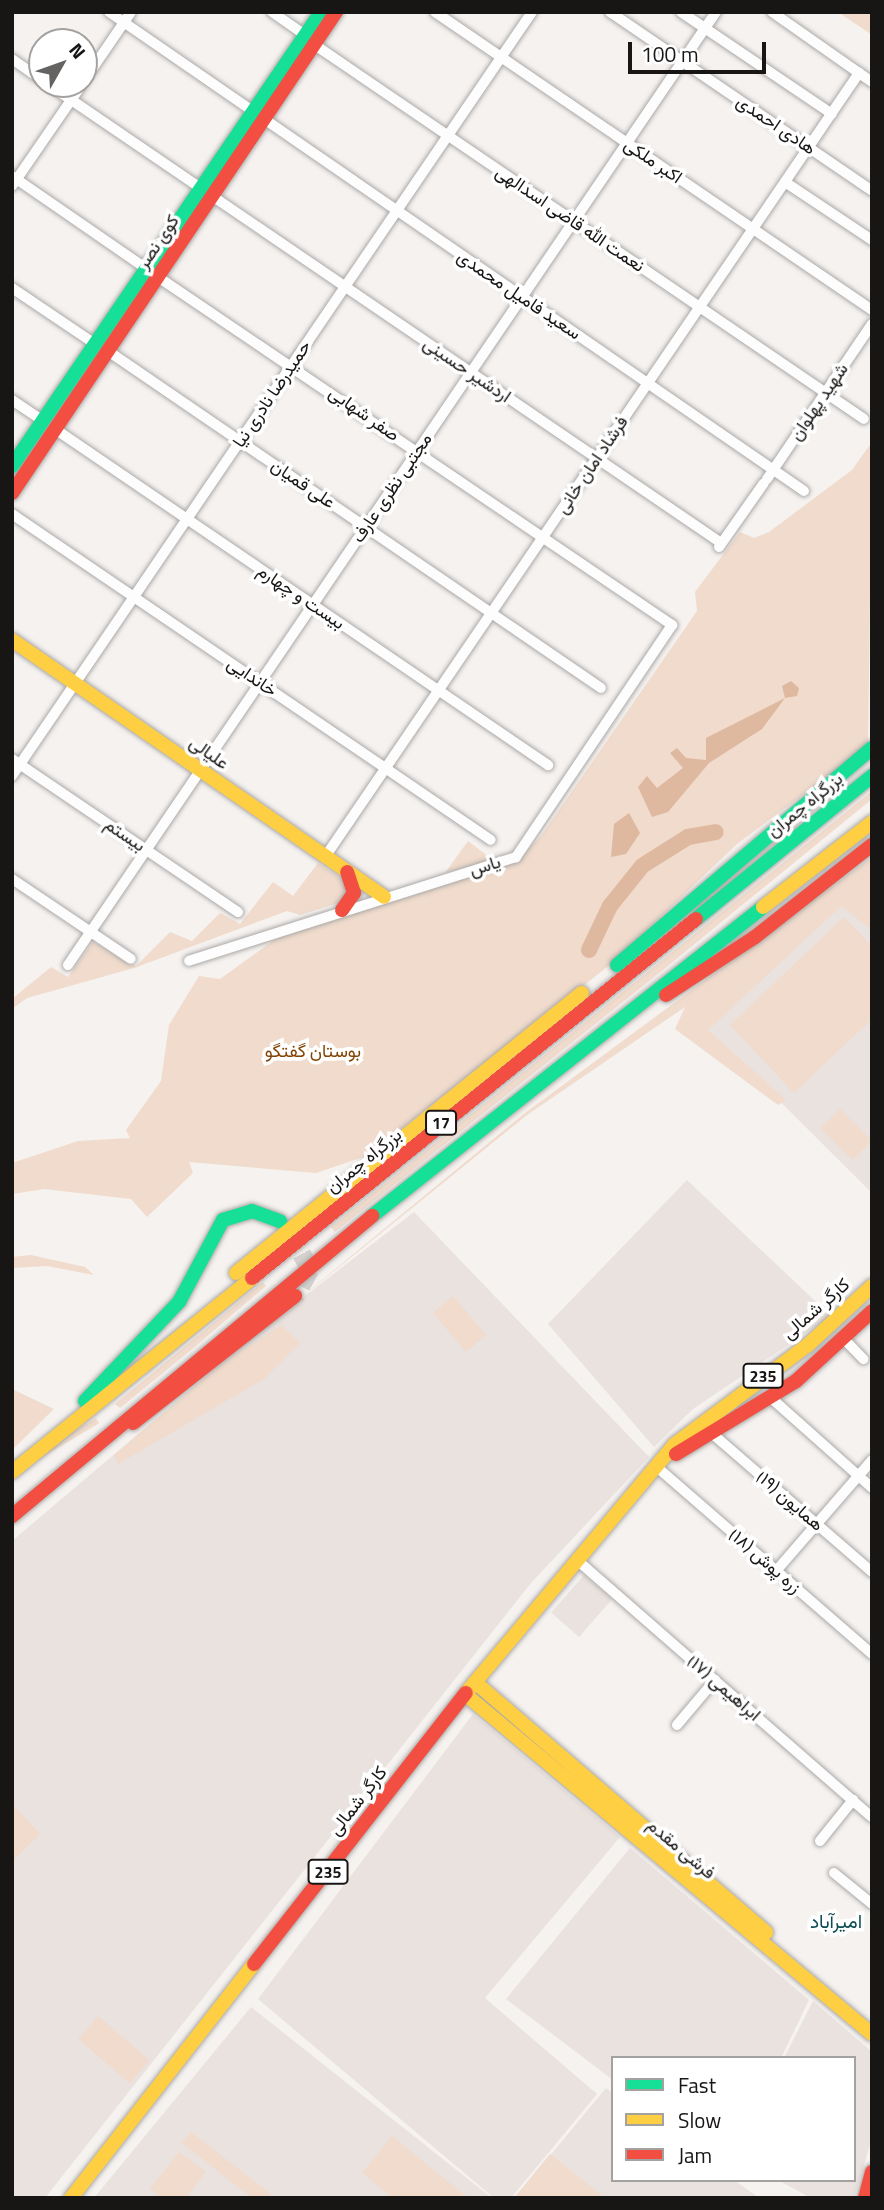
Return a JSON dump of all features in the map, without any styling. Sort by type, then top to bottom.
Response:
[{"type":"main road","name":"کوی نصر","points":[[310,40],[321,12]]},
{"type":"main road","name":"کوی نصر","points":[[12,493],[49,425],[310,40],[336,12]]},
{"type":"main road","name":"کوی نصر","points":[[12,466],[49,425]]},
{"type":"main road","name":"علیالی","points":[[12,640],[384,897]]},
{"type":"main road","points":[[77,1411],[872,748]]},
{"type":"main road","name":"بزرگراه چمران","points":[[12,1472],[872,776]]},
{"type":"main road","name":"17","points":[[12,1516],[94,1442],[595,1036],[872,822]]},
{"type":"main road","points":[[595,1036],[717,964],[872,845]]},
{"type":"main road","points":[[342,910],[354,893],[346,871]]},
{"type":"main road","points":[[43,1447],[180,1302],[208,1238],[223,1220],[252,1211],[280,1221]]},
{"type":"main road","name":"کارگر شمالی","points":[[71,2198],[465,1694],[686,1433],[808,1345],[872,1286]]},
{"type":"main road","points":[[94,1442],[158,1408],[295,1296]]},
{"type":"main road","name":"کارگر شمالی","points":[[658,1468],[708,1430],[769,1397],[844,1339],[872,1311]]},
{"type":"main road","points":[[738,1393],[748,1409]]},
{"type":"main road","name":"فرشی مقدم","points":[[475,1682],[872,2021]]},
{"type":"main road","name":"فرشی مقدم","points":[[465,1694],[872,2034]]},
{"type":"main road","points":[[865,2198],[872,2172]]},
{"type":"street","name":"سعید فامیل محمدی","points":[[109,12],[648,383],[768,477],[804,491]]},
{"type":"street","points":[[98,60],[131,12]]},
{"type":"street","name":"نعمت الله قاضی اسدالهی","points":[[272,12],[448,136],[864,419]]},
{"type":"street","name":"اکبر ملکی","points":[[435,12],[872,310]]},
{"type":"street","name":"حمیدرضا نادری نیا","points":[[12,776],[16,762],[76,684],[532,12]]},
{"type":"street","name":"هادی احمدی","points":[[610,12],[872,191]]},
{"type":"street","points":[[681,12],[832,114]]},
{"type":"street","name":"مجتبی نظری عارف","points":[[68,965],[716,12]]},
{"type":"street","points":[[772,12],[872,82]]},
{"type":"street","points":[[12,59],[28,70]]},
{"type":"street","name":"فرشاد امان خانی","points":[[326,857],[859,73]]},
{"type":"street","name":"اردشیر حسینی","points":[[68,98],[720,546]]},
{"type":"street","points":[[14,180],[71,100]]},
{"type":"street","name":"صفر شهابی","points":[[14,180],[293,365],[672,625]]},
{"type":"street","points":[[785,182],[872,240]]},
{"type":"street","name":"علی قمیان","points":[[12,288],[601,688]]},
{"type":"street","name":"شهید پهلوان","points":[[720,546],[872,324]]},
{"type":"street","name":"بیست و چهارم","points":[[12,400],[548,765]]},
{"type":"street","name":"خاندایی","points":[[12,514],[491,840]]},
{"type":"street","name":"یاس","points":[[189,961],[516,856],[672,625]]},
{"type":"street","name":"بیستم","points":[[16,762],[237,912]]},
{"type":"street","points":[[12,879],[131,959]]},
{"type":"street","points":[[844,1339],[863,1359]]},
{"type":"street","points":[[769,1397],[872,1488]]},
{"type":"street","name":"همایون (۱۹)","points":[[708,1430],[872,1572]]},
{"type":"street","points":[[776,1571],[872,1460]]},
{"type":"street","name":"زره پوش (۱۸)","points":[[658,1468],[872,1654]]},
{"type":"street","name":"ابراهیمی (۱۷)","points":[[577,1560],[872,1817]]},
{"type":"street","points":[[677,1725],[715,1680]]},
{"type":"street","points":[[820,1841],[853,1800]]},
{"type":"street","points":[[834,1872],[872,1904]]},
{"type":"shaded area","points":[[791,681],[799,688],[797,696],[785,698],[782,686]]},
{"type":"shaded area","points":[[785,698],[762,729],[709,763],[668,812],[652,817],[638,787],[647,776],[657,788],[683,768],[670,753],[677,748],[686,758],[706,760],[706,738]]},
{"type":"shaded area","points":[[629,813],[640,833],[626,854],[611,857],[614,824]]},
{"type":"shaded area","points":[[872,862],[872,1193],[686,1008]]},
{"type":"shaded area","points":[[687,1180],[831,1316],[693,1409],[654,1447],[548,1324]]},
{"type":"shaded area","points":[[414,1212],[649,1457],[531,1583],[45,2198],[12,2198],[12,1541],[262,1329]]},
{"type":"shaded area","points":[[584,1575],[612,1599],[579,1637],[551,1613]]},
{"type":"shaded area","points":[[473,1714],[620,1837],[485,1998],[597,2094],[511,2198],[494,2198],[258,1999]]},
{"type":"shaded area","points":[[630,1848],[809,2000],[782,2056],[611,2056],[611,2078],[506,1999]]},
{"type":"shaded area","points":[[813,2001],[872,2052],[872,2138],[854,2198],[811,2198],[782,2182],[856,2182],[856,2056],[785,2056]]},
{"type":"shaded area","points":[[251,2007],[492,2198],[94,2198]]},
{"type":"shaded area","points":[[606,2088],[611,2092],[611,2182],[737,2182],[759,2198],[515,2198]]},
{"type":"green space","points":[[838,12],[872,12],[872,35]]},
{"type":"green space","name":"بوستان گفتگو","points":[[872,442],[868,746],[737,844],[611,964],[366,1156],[316,1173],[189,1162],[193,1173],[147,1217],[131,1199],[44,1189],[12,1194],[12,1163],[78,1141],[130,1138],[126,1130],[161,1081],[169,1025],[199,976],[220,979],[285,932],[515,863],[541,836],[697,611],[695,592],[740,532],[754,538],[769,532],[852,470]]},
{"type":"green space","points":[[872,791],[872,799],[335,1232],[331,1227]]},
{"type":"green space","points":[[468,841],[493,860],[445,873]]},
{"type":"green space","points":[[872,857],[872,930],[841,906],[708,1030],[786,1100],[778,1105],[675,1029],[685,1007],[527,1115],[276,1318],[525,1113]]},
{"type":"green space","points":[[318,863],[350,884],[345,901],[300,915],[287,911],[134,968],[27,998],[12,1009],[12,999],[51,967],[68,977],[93,942],[136,966],[170,932],[192,941],[220,913],[240,924],[273,882],[293,896]]},
{"type":"green space","points":[[844,917],[872,946],[872,1019],[794,1093],[730,1025]]},
{"type":"green space","points":[[840,1109],[872,1141],[853,1160],[821,1128]]},
{"type":"green space","points":[[31,1255],[85,1267],[94,1275],[47,1266],[12,1268],[12,1257]]},
{"type":"green space","points":[[263,1282],[266,1286],[191,1350],[120,1408],[115,1404]]},
{"type":"green space","points":[[453,1296],[486,1335],[466,1352],[433,1313]]},
{"type":"green space","points":[[282,1325],[300,1343],[264,1379],[118,1464],[114,1455],[224,1362]]},
{"type":"green space","points":[[12,1389],[54,1409],[12,1450]]},
{"type":"green space","points":[[96,1418],[99,1423],[12,1475],[12,1468]]},
{"type":"green space","points":[[12,1804],[40,1834],[12,1862]]},
{"type":"green space","points":[[98,2016],[149,2061],[130,2083],[78,2039]]},
{"type":"green space","points":[[191,2132],[271,2194],[268,2198],[252,2198],[182,2143]]},
{"type":"green space","points":[[392,2136],[468,2198],[393,2198],[362,2173]]},
{"type":"green space","points":[[179,2152],[206,2172],[186,2198],[161,2198],[150,2189]]},
{"type":"green space","points":[[550,2154],[605,2198],[514,2198]]},
{"type":"waterway","points":[[645,864],[688,837],[716,832]]},
{"type":"waterway","points":[[589,950],[610,906],[642,866]]},
{"type":"tunnel","points":[[288,1228],[310,1269],[295,1296]]},
{"type":"traffic: fast","points":[[12,466],[321,12]]},
{"type":"traffic: fast","points":[[617,965],[872,748]]},
{"type":"traffic: fast","points":[[696,919],[872,776]]},
{"type":"traffic: fast","points":[[372,1216],[763,907]]},
{"type":"traffic: fast","points":[[85,1401],[179,1302],[223,1220],[252,1211],[280,1221]]},
{"type":"traffic: slow","points":[[12,640],[384,897]]},
{"type":"traffic: slow","points":[[763,907],[872,822]]},
{"type":"traffic: slow","points":[[236,1273],[582,993]]},
{"type":"traffic: slow","points":[[12,1472],[252,1278]]},
{"type":"traffic: slow","points":[[466,1693],[675,1444],[808,1345],[872,1286]]},
{"type":"traffic: slow","points":[[475,1682],[766,1932]]},
{"type":"traffic: slow","points":[[465,1694],[872,2034]]},
{"type":"traffic: slow","points":[[71,2198],[254,1964]]},
{"type":"traffic: jam","points":[[12,493],[336,12]]},
{"type":"traffic: jam","points":[[666,995],[755,937],[872,845]]},
{"type":"traffic: jam","points":[[342,910],[354,893],[347,872]]},
{"type":"traffic: jam","points":[[252,1278],[696,919]]},
{"type":"traffic: jam","points":[[12,1516],[372,1216]]},
{"type":"traffic: jam","points":[[133,1423],[295,1296]]},
{"type":"traffic: jam","points":[[676,1454],[796,1381],[872,1311]]},
{"type":"traffic: jam","points":[[254,1964],[466,1693]]},
{"type":"traffic: jam","points":[[865,2198],[872,2172]]},
{"type":"district","name":"امیرآباد","points":[[836,1921]]}]
